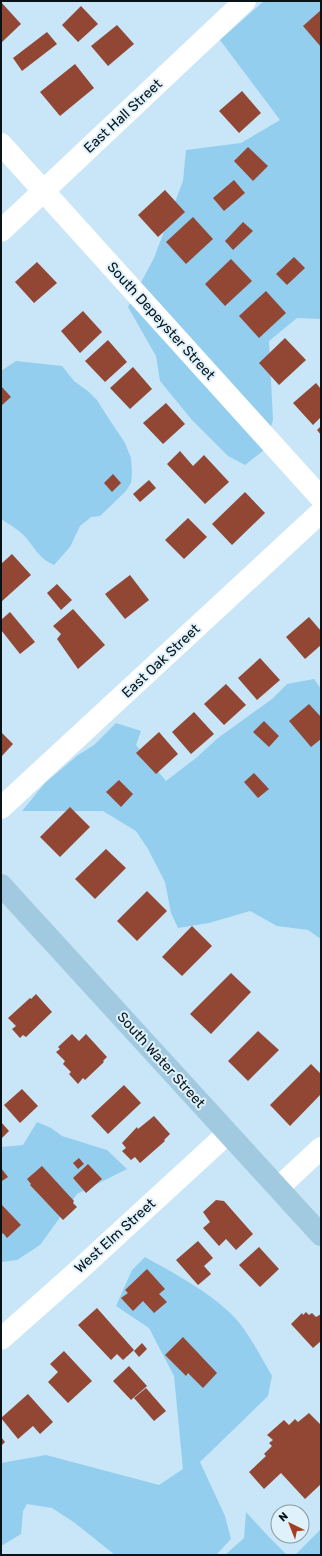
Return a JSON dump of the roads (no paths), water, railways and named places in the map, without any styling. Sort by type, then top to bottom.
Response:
[{"type":"main road","name":"South Water Street","points":[[1,885],[321,1235]]},
{"type":"street","name":"East Hall Street","points":[[1,231],[245,1]]},
{"type":"street","name":"South Depeyster Street","points":[[1,144],[321,498]]},
{"type":"street","name":"East Oak Street","points":[[1,808],[321,512]]},
{"type":"street","name":"West Elm Street","points":[[1,1339],[228,1133]]},
{"type":"street","points":[[278,1188],[321,1148]]}]
